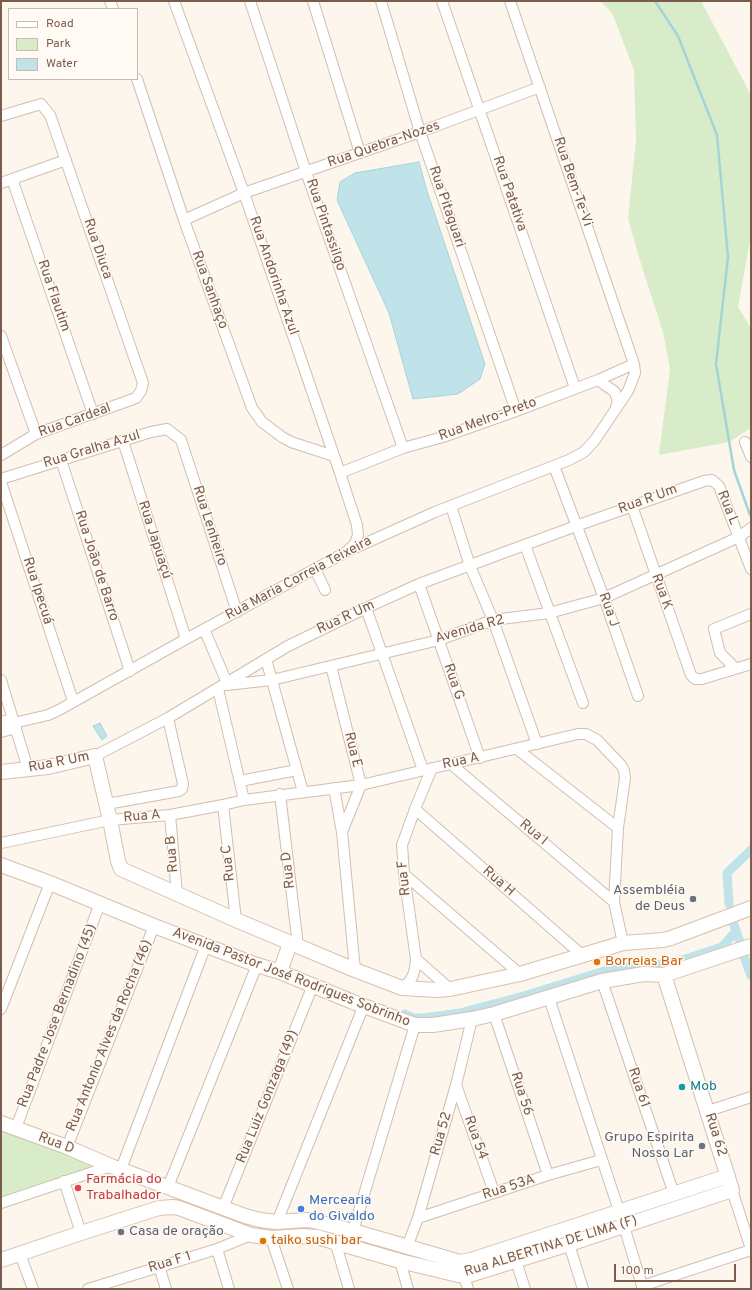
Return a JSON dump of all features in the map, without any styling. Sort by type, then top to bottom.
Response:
[{"type":"street","name":"Rua Andorinha Azul","points":[[174,1],[244,193],[357,525],[358,535],[355,544],[348,550]]},
{"type":"street","name":"Rua Pintassilgo","points":[[250,1],[306,172],[403,448]]},
{"type":"street","points":[[313,1],[360,153]]},
{"type":"street","name":"Rua Pitaguari","points":[[381,1],[420,132],[516,411]]},
{"type":"street","name":"Rua Patativa","points":[[442,1],[481,110],[575,388]]},
{"type":"street","name":"Rua Bem-Te-Vi","points":[[510,1],[634,364]]},
{"type":"street","name":"Rua Sanhaço","points":[[137,80],[184,220],[254,412],[262,422],[291,442],[334,456]]},
{"type":"street","name":"Rua Quebra-Nozes","points":[[184,220],[244,193],[420,132],[540,87]]},
{"type":"street","name":"Rua Diuca","points":[[1,116],[41,104],[50,115],[143,383]]},
{"type":"street","points":[[1,183],[66,160]]},
{"type":"street","name":"Rua Flautim","points":[[12,179],[93,414]]},
{"type":"street","points":[[1,336],[36,434]]},
{"type":"street","name":"Rua Melro-Preto","points":[[340,473],[403,448],[443,437],[516,411],[598,380],[634,364]]},
{"type":"street","name":"Rua Maria Correia Teixeira","points":[[1,722],[14,723],[48,715],[348,550],[451,506],[579,455],[588,449],[628,391],[635,373],[634,364]]},
{"type":"street","points":[[598,380],[615,392],[618,402],[616,409]]},
{"type":"street","name":"Rua Cardeal","points":[[1,455],[36,434],[136,398],[141,391],[143,383]]},
{"type":"street","name":"Rua Gralha Azul","points":[[1,479],[150,432],[167,429],[181,440]]},
{"type":"street","name":"Rua Lenheiro","points":[[181,440],[237,612]]},
{"type":"street","name":"Rua Japuaçú","points":[[123,441],[186,639]]},
{"type":"street","points":[[746,442],[751,457]]},
{"type":"street","name":"Rua João de Barro","points":[[61,460],[130,671]]},
{"type":"street","name":"Rua J","points":[[554,466],[604,598],[638,696]]},
{"type":"street","name":"Rua R Um","points":[[1,772],[48,767],[95,756],[168,718],[306,636],[366,608],[419,584],[704,480]]},
{"type":"street","name":"Rua L","points":[[704,480],[712,480],[719,486],[751,569]]},
{"type":"street","name":"Rua Ipecuá","points":[[1,482],[74,701]]},
{"type":"street","points":[[451,506],[470,566],[493,620],[537,744]]},
{"type":"street","name":"Rua K","points":[[632,506],[655,575],[693,678],[702,679],[735,668]]},
{"type":"street","points":[[357,525],[363,532],[370,536],[381,537]]},
{"type":"street","name":"Avenida R2","points":[[223,686],[272,680],[439,640],[493,620],[550,613],[604,598],[739,537],[751,528]]},
{"type":"street","points":[[525,545],[583,703]]},
{"type":"street","points":[[315,569],[325,590]]},
{"type":"street","name":"Rua G","points":[[419,584],[480,758]]},
{"type":"street","points":[[366,608],[380,653],[427,769]]},
{"type":"street","points":[[751,614],[714,629],[720,653],[735,668],[751,664]]},
{"type":"street","points":[[204,629],[223,686],[244,800]]},
{"type":"street","points":[[266,659],[303,792]]},
{"type":"street","name":"Rua E","points":[[331,666],[361,785],[342,832]]},
{"type":"street","points":[[1,680],[28,769]]},
{"type":"street","points":[[107,804],[180,791],[183,788],[168,718]]},
{"type":"street","name":"Rua Maria Correia Teixeira","points":[[1,732],[14,723]]},
{"type":"street","name":"Rua A","points":[[1,843],[110,820],[170,815],[280,794],[361,785],[578,734],[586,734],[597,740],[624,770],[625,778],[618,828],[614,902],[623,943]]},
{"type":"street","points":[[517,749],[618,828]]},
{"type":"street","name":"Rua A","points":[[95,756],[120,867],[177,894]]},
{"type":"street","name":"Rua I","points":[[451,764],[614,902]]},
{"type":"street","name":"Rua F","points":[[402,988],[410,981],[413,975],[416,960],[404,874],[402,845],[427,769]]},
{"type":"street","points":[[240,781],[297,770]]},
{"type":"street","name":"Rua E","points":[[334,788],[342,832],[354,970]]},
{"type":"street","name":"Rua D","points":[[280,794],[294,945]]},
{"type":"street","name":"Rua C","points":[[223,805],[236,920]]},
{"type":"street","name":"Rua H","points":[[415,809],[582,955]]},
{"type":"street","name":"Rua B","points":[[170,815],[177,894]]},
{"type":"street","name":"Avenida Pastor José Rodrigues Sobrinho","points":[[1,865],[50,883],[154,926],[257,966],[283,966],[313,985],[353,1002],[415,1025],[433,1025],[494,1014],[602,981],[644,974],[664,975],[751,946]]},
{"type":"street","points":[[404,874],[520,974]]},
{"type":"street","points":[[1,1009],[50,883]]},
{"type":"street","points":[[177,894],[294,945],[402,988],[437,990],[450,989],[520,974],[623,943],[671,938],[751,908]]},
{"type":"street","name":"Rua Padre Jose Bernadino (45)","points":[[16,1128],[100,903]]},
{"type":"street","name":"Rua Antonio Alves da Rocha (46)","points":[[67,1147],[154,926]]},
{"type":"street","points":[[1,1203],[64,1181],[116,1168],[206,945]]},
{"type":"street","points":[[283,966],[294,945]]},
{"type":"street","points":[[416,960],[450,989]]},
{"type":"street","points":[[159,1208],[257,966]]},
{"type":"street","name":"Rua 62","points":[[664,975],[751,1250]]},
{"type":"street","name":"Rua 61","points":[[602,981],[674,1194]]},
{"type":"street","name":"Rua Luiz Gonzaga (49)","points":[[223,1208],[313,985]]},
{"type":"street","points":[[549,998],[643,1288],[751,1250]]},
{"type":"street","points":[[277,1222],[364,1005]]},
{"type":"street","name":"Rua 56","points":[[494,1014],[548,1175]]},
{"type":"street","name":"Rua 52","points":[[406,1247],[418,1218],[456,1084],[472,1019]]},
{"type":"street","points":[[353,1231],[415,1025]]},
{"type":"street","name":"Rua 54","points":[[456,1084],[494,1192]]},
{"type":"street","points":[[708,1112],[751,1098]]},
{"type":"street","name":"Rua D","points":[[1,1123],[253,1219],[277,1222],[307,1220],[353,1231],[464,1262],[728,1176]]},
{"type":"street","name":"Rua 53A","points":[[418,1218],[494,1192],[601,1160]]},
{"type":"street","points":[[64,1181],[81,1233]]},
{"type":"street","name":"Rua ALBERTINA DE LIMA (F)","points":[[1,1260],[159,1208],[169,1207],[179,1208],[251,1235],[272,1238],[311,1236],[335,1241],[466,1282],[516,1261],[732,1190]]},
{"type":"street","name":"Rua F 1","points":[[88,1289],[106,1286],[159,1266],[217,1249],[251,1235]]},
{"type":"street","points":[[272,1238],[288,1289]]},
{"type":"street","points":[[335,1241],[349,1289]]},
{"type":"street","points":[[569,1244],[583,1289]]},
{"type":"street","points":[[217,1249],[229,1289]]},
{"type":"street","points":[[20,1254],[33,1289]]},
{"type":"street","points":[[400,1261],[408,1289]]},
{"type":"street","points":[[516,1261],[525,1289]]},
{"type":"street","points":[[159,1266],[166,1289]]},
{"type":"green space","points":[[600,1],[701,1],[751,95],[751,235],[738,307],[751,328],[751,428],[729,442],[659,455],[670,369],[663,332],[628,219],[636,140],[634,70],[612,13]]},
{"type":"green space","points":[[1,1126],[92,1164],[92,1170],[1,1199]]},
{"type":"water","points":[[419,162],[427,191],[485,364],[480,379],[458,394],[413,399],[389,313],[337,200],[340,182],[355,173]]},
{"type":"water","points":[[100,723],[107,736],[102,740],[93,726]]},
{"type":"waterway","points":[[655,1],[678,36],[717,135],[728,257],[716,364],[734,470],[750,515]]},
{"type":"waterway","points":[[729,904],[727,873],[751,850]]},
{"type":"waterway","points":[[733,922],[741,945]]},
{"type":"waterway","points":[[405,1014],[414,1018],[423,1018],[460,1013],[527,995],[611,969],[673,963],[722,947],[736,931]]},
{"type":"waterway","points":[[744,956],[751,976]]},
{"type":"place","name":"Assembléia de Deus","points":[[693,899]]},
{"type":"place","name":"Borreias Bar","points":[[597,962]]},
{"type":"place","name":"Mob","points":[[682,1087]]},
{"type":"place","name":"Grupo Espirita Nosso Lar","points":[[702,1146]]},
{"type":"place","name":"Farmácia do Trabalhador","points":[[78,1188]]},
{"type":"place","name":"Mercearia do Givaldo","points":[[301,1209]]},
{"type":"place","name":"Casa de oração","points":[[121,1232]]},
{"type":"place","name":"taiko sushi bar","points":[[263,1241]]}]
